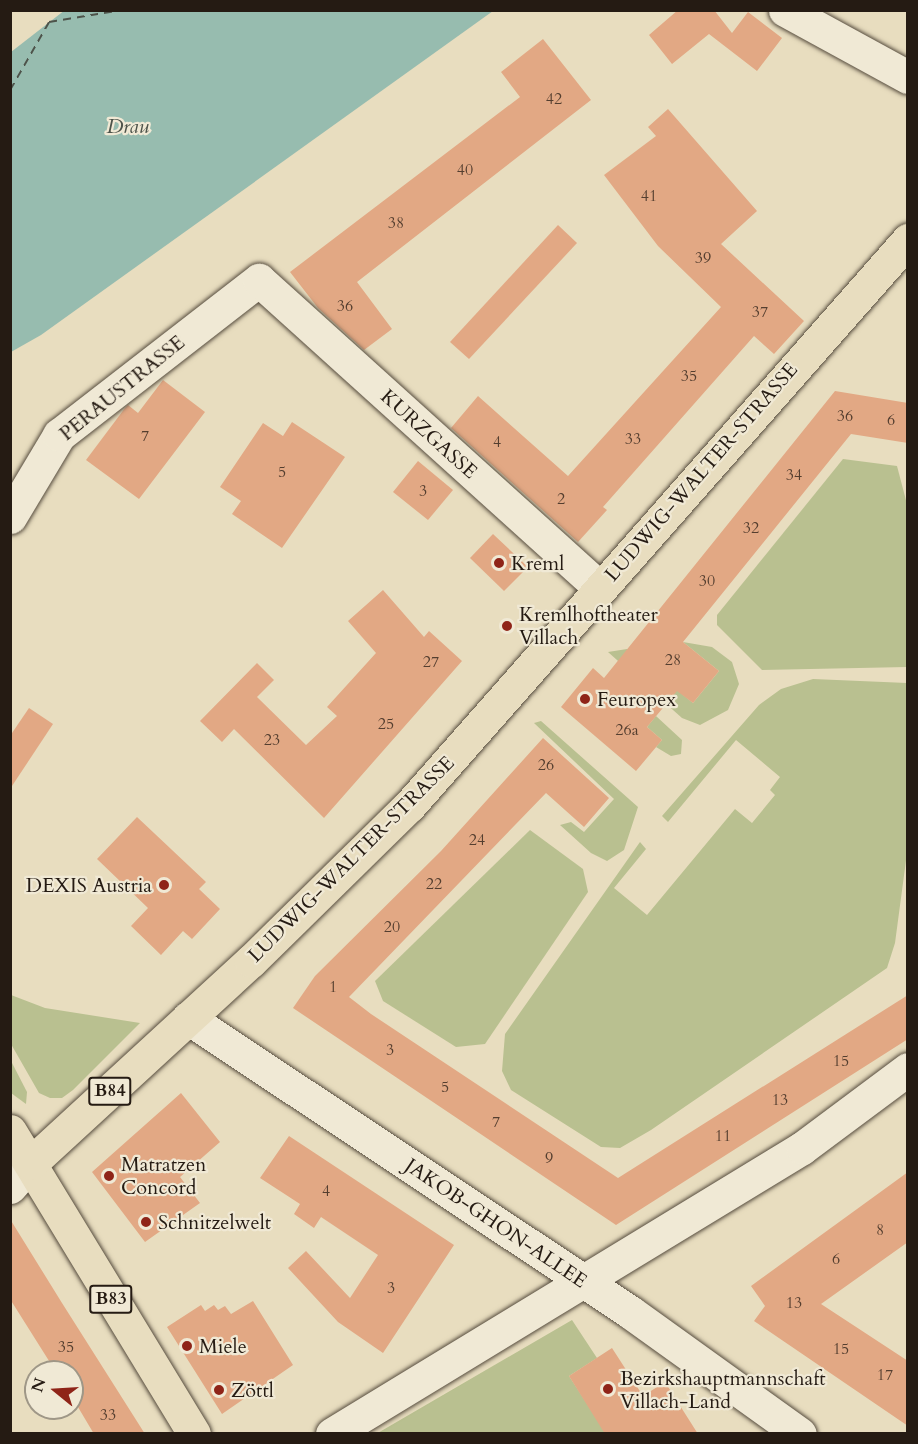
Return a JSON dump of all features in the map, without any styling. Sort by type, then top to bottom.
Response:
[{"type":"main road","name":"LUDWIG-WALTER-STRASSE","points":[[20,1175],[409,806],[599,587],[908,240]]},
{"type":"main road","name":"B83","points":[[10,1131],[20,1175],[194,1434]]},
{"type":"street","points":[[785,10],[908,76]]},
{"type":"street","name":"KURZGASSE","points":[[259,280],[599,587]]},
{"type":"street","name":"PERAUSTRASSE","points":[[10,517],[58,435],[259,280]]},
{"type":"street","name":"JAKOB-GHON-ALLEE","points":[[188,1018],[581,1280],[800,1434]]},
{"type":"street","points":[[332,1434],[581,1280],[802,1148],[908,1069]]},
{"type":"green space","points":[[843,459],[897,466],[908,508],[907,667],[762,670],[717,625],[717,615]]},
{"type":"green space","points":[[683,642],[712,647],[732,662],[739,684],[728,710],[700,725],[682,718],[608,652],[627,649],[693,703],[719,671]]},
{"type":"green space","points":[[813,679],[907,683],[907,853],[895,943],[887,968],[651,1130],[620,1148],[601,1147],[511,1090],[502,1071],[505,1034],[640,842],[646,849],[614,888],[647,915],[735,809],[752,823],[775,795],[770,790],[780,777],[736,740],[668,822],[662,816],[759,705],[781,689]]},
{"type":"green space","points":[[656,716],[682,740],[681,754],[671,756],[656,747],[662,740],[647,727]]},
{"type":"green space","points":[[541,721],[638,807],[624,850],[607,861],[591,853],[560,825],[571,822],[584,832],[614,799],[534,723]]},
{"type":"green space","points":[[530,830],[583,869],[588,892],[485,1044],[456,1047],[383,1001],[375,981]]},
{"type":"green space","points":[[11,995],[45,1008],[140,1023],[73,1090],[62,1098],[50,1098],[39,1093],[11,1044]]},
{"type":"green space","points":[[11,1061],[27,1092],[26,1104],[11,1093]]},
{"type":"green space","points":[[572,1320],[597,1358],[569,1376],[606,1433],[376,1434]]},
{"type":"water","name":"Drau","points":[[65,10],[493,11],[41,335],[11,352],[11,52]]},
{"type":"building","points":[[678,10],[714,10],[732,33],[748,12],[782,38],[757,71],[709,34],[672,64],[649,35]]},
{"type":"building","points":[[543,39],[591,100],[357,282],[392,329],[364,350],[318,308],[290,272],[520,97],[501,72]]},
{"type":"building","points":[[668,109],[757,211],[721,244],[804,321],[774,354],[754,336],[603,507],[607,510],[578,542],[451,428],[478,396],[568,476],[721,307],[658,246],[604,175],[656,136],[648,127]]},
{"type":"building","points":[[558,225],[577,243],[469,359],[450,342]]},
{"type":"building","points":[[163,380],[205,412],[139,499],[86,460],[125,408],[128,405],[138,413]]},
{"type":"building","points":[[835,391],[908,403],[908,443],[851,434],[683,642],[719,671],[693,703],[677,691],[647,727],[662,740],[636,771],[561,707],[593,668],[604,678]]},
{"type":"building","points":[[292,422],[345,457],[282,548],[232,514],[241,501],[220,487],[263,423],[283,436]]},
{"type":"building","points":[[418,461],[453,490],[428,520],[393,492]]},
{"type":"building","name":"Kreml","points":[[493,534],[528,567],[504,591],[470,558]]},
{"type":"building","points":[[383,590],[424,637],[429,631],[462,661],[324,818],[234,729],[222,742],[200,721],[257,663],[274,680],[257,697],[306,745],[337,716],[327,707],[376,653],[348,621]]},
{"type":"building","points":[[29,708],[53,724],[10,789],[10,736]]},
{"type":"building","points":[[543,738],[609,798],[584,827],[546,793],[349,997],[371,1014],[618,1178],[908,995],[908,1039],[616,1225],[293,1008],[315,976],[441,851]]},
{"type":"building","name":"DEXIS Austria","points":[[137,817],[206,882],[199,889],[220,909],[192,939],[183,931],[161,955],[131,926],[148,908],[97,859]]},
{"type":"building","points":[[181,1093],[220,1142],[180,1177],[200,1203],[145,1242],[92,1172]]},
{"type":"building","points":[[289,1136],[454,1245],[383,1353],[338,1322],[288,1268],[306,1251],[350,1298],[378,1255],[321,1217],[314,1228],[294,1214],[300,1204],[260,1178]]},
{"type":"building","points":[[908,1172],[908,1242],[821,1304],[908,1361],[908,1426],[754,1321],[765,1306],[751,1286]]},
{"type":"building","points":[[10,1219],[145,1434],[94,1434],[84,1417],[84,1360],[48,1360],[10,1299]]},
{"type":"building","points":[[253,1301],[293,1365],[222,1414],[167,1327],[201,1305],[205,1311],[214,1305],[218,1310],[225,1306],[231,1314]]},
{"type":"building","name":"Bezirkshauptmannschaft Villach-Land","points":[[612,1348],[643,1396],[665,1382],[698,1434],[605,1434],[569,1376]]},
{"type":"ferry route","points":[[10,90],[49,22],[122,10]]},
{"type":"place","name":"Kreml","points":[[499,563]]},
{"type":"place","name":"Kremlhoftheater Villach","points":[[507,626]]},
{"type":"place","name":"Feuropex","points":[[585,699]]},
{"type":"place","name":"DEXIS Austria","points":[[164,885]]},
{"type":"place","name":"Matratzen Concord","points":[[109,1176]]},
{"type":"place","name":"Schnitzelwelt","points":[[146,1222]]},
{"type":"place","name":"Miele","points":[[187,1346]]},
{"type":"place","name":"Bezirkshauptmannschaft Villach-Land","points":[[608,1389]]},
{"type":"place","name":"Zöttl","points":[[219,1390]]}]
